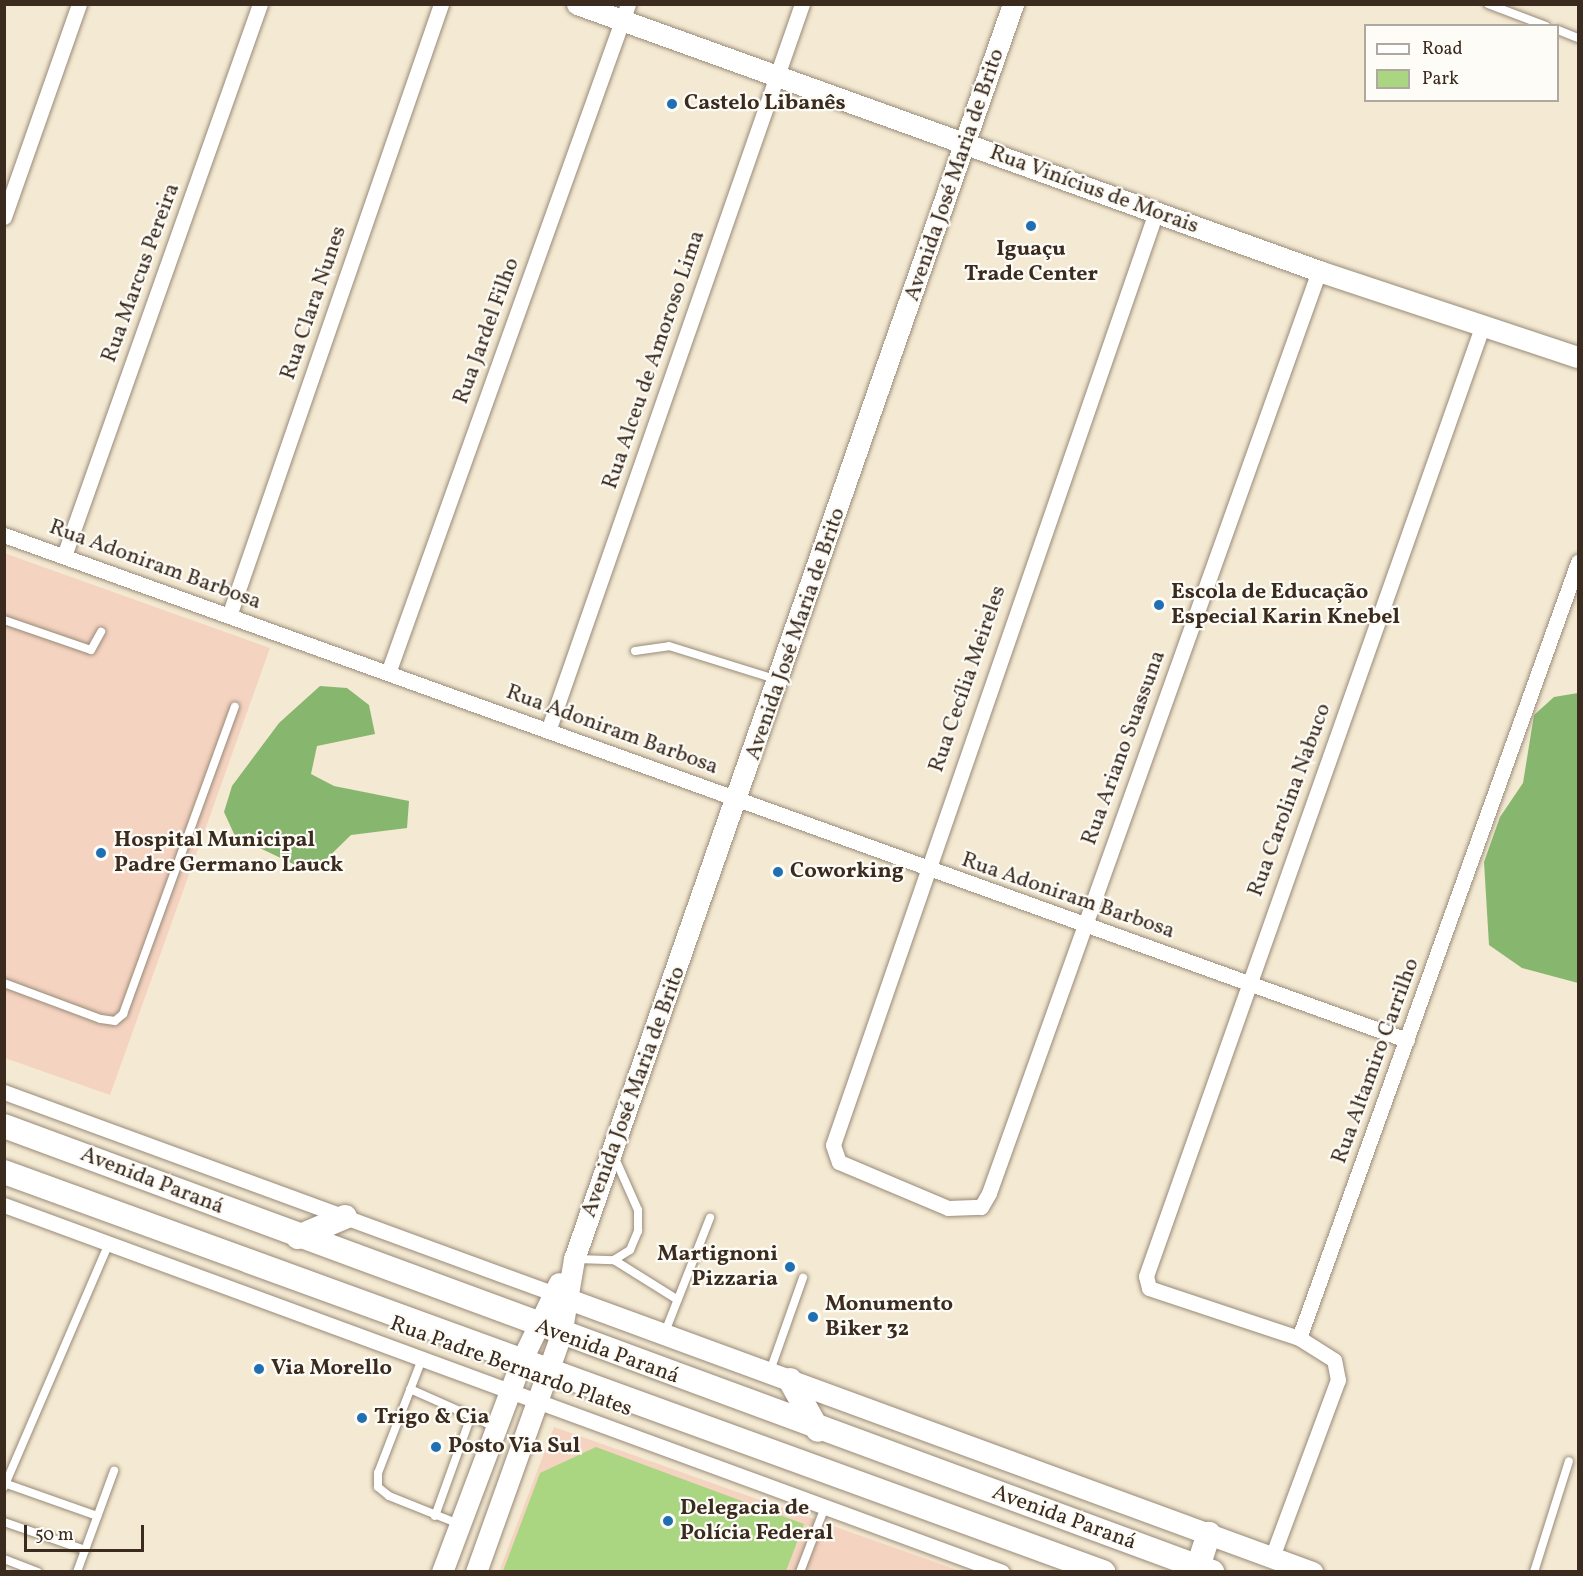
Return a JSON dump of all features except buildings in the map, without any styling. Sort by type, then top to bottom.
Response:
[{"type":"main road","name":"Rua Vinícius de Morais","points":[[577,4],[626,13],[777,76],[1319,271],[1578,357]]},
{"type":"main road","name":"Avenida José Maria de Brito","points":[[476,1572],[561,1335],[561,1296],[780,681],[1013,4]]},
{"type":"main road","name":"Avenida Paraná","points":[[4,1126],[536,1326],[1205,1569]]},
{"type":"main road","name":"Avenida Paraná","points":[[4,1172],[550,1366],[1103,1572]]},
{"type":"main road","points":[[298,1237],[345,1217]]},
{"type":"main road","name":"Avenida José Maria de Brito","points":[[442,1572],[536,1326],[561,1296]]},
{"type":"main road","name":"Avenida Paraná","points":[[561,1296],[1312,1572]]},
{"type":"main road","points":[[780,1376],[818,1430]]},
{"type":"main road","points":[[1205,1569],[1209,1534]]},
{"type":"street","points":[[4,216],[79,4]]},
{"type":"street","name":"Rua Marcus Pereira","points":[[64,556],[260,4]]},
{"type":"street","name":"Rua Clara Nunes","points":[[229,616],[441,4]]},
{"type":"street","name":"Rua Alceu de Amoroso Lima","points":[[548,731],[802,4]]},
{"type":"street","name":"Rua Jardel Filho","points":[[388,673],[626,13]]},
{"type":"street","name":"Rua Cecília Meireles","points":[[948,1208],[838,1162],[833,1145],[925,870],[1156,212]]},
{"type":"street","name":"Rua Ariano Suassuna","points":[[948,1208],[981,1207],[989,1193],[1319,271]]},
{"type":"street","name":"Rua Carolina Nabuco","points":[[1299,1338],[1149,1288],[1146,1276],[1482,327]]},
{"type":"street","name":"Rua Adoniram Barbosa","points":[[4,535],[925,870],[1407,1040]]},
{"type":"street","name":"Rua Altamiro Carrilho","points":[[1299,1338],[1578,562]]},
{"type":"street","points":[[4,1092],[561,1296]]},
{"type":"street","name":"Rua Padre Bernardo Plates","points":[[4,1205],[1002,1572]]},
{"type":"street","points":[[1272,1557],[1338,1380],[1334,1360],[1299,1338]]},
{"type":"lane","points":[[1488,4],[1541,24]]},
{"type":"lane","points":[[1559,31],[1578,38]]},
{"type":"lane","points":[[4,620],[91,650],[101,632]]},
{"type":"lane","points":[[635,651],[669,646],[780,681]]},
{"type":"lane","points":[[4,983],[101,1019],[115,1021],[123,1014],[235,707]]},
{"type":"lane","points":[[574,1260],[614,1260],[630,1250],[638,1232],[638,1210],[613,1152]]},
{"type":"lane","points":[[664,1333],[710,1218]]},
{"type":"lane","points":[[97,1516],[5,1484],[109,1243]]},
{"type":"lane","points":[[614,1260],[678,1300]]},
{"type":"lane","points":[[780,1376],[803,1278]]},
{"type":"lane","points":[[422,1359],[378,1473],[378,1486],[435,1516],[460,1524]]},
{"type":"lane","points":[[410,1389],[498,1428]]},
{"type":"lane","points":[[435,1516],[471,1416]]},
{"type":"lane","points":[[1534,1572],[1569,1461]]},
{"type":"lane","points":[[77,1572],[114,1471]]},
{"type":"lane","points":[[800,1572],[825,1507]]},
{"type":"lane","points":[[4,1522],[84,1550]]},
{"type":"lane","points":[[4,1559],[38,1572]]},
{"type":"shaded area","name":"Hospital Municipal Padre Germano Lauck","points":[[4,553],[270,648],[110,1095],[5,1058]]},
{"type":"shaded area","name":"Delegacia de Polícia Federal","points":[[554,1427],[960,1571],[499,1572]]},
{"type":"green space","points":[[320,686],[347,688],[369,705],[375,734],[317,746],[311,774],[334,786],[409,801],[407,828],[351,835],[312,873],[235,836],[224,812],[232,786],[279,723]]},
{"type":"green space","points":[[1578,693],[1578,983],[1522,968],[1489,945],[1484,862],[1500,817],[1523,783],[1534,715],[1554,697]]},
{"type":"green space","name":"Delegacia de Polícia Federal","points":[[596,1447],[804,1524],[786,1571],[503,1571],[540,1473]]},
{"type":"place","name":"Castelo Libanês","points":[[672,104]]},
{"type":"place","name":"Iguaçu Trade Center","points":[[1031,226]]},
{"type":"place","name":"Escola de Educação Especial Karin Knebel","points":[[1159,605]]},
{"type":"place","name":"Hospital Municipal Padre Germano Lauck","points":[[101,853]]},
{"type":"place","name":"Coworking","points":[[778,872]]},
{"type":"place","name":"Martignoni Pizzaria","points":[[790,1267]]},
{"type":"place","name":"Monumento Biker 32","points":[[813,1317]]},
{"type":"place","name":"Via Morello","points":[[259,1369]]},
{"type":"place","name":"Trigo & Cia","points":[[362,1418]]},
{"type":"place","name":"Posto Via Sul","points":[[436,1447]]},
{"type":"place","name":"Delegacia de Polícia Federal","points":[[668,1521]]}]
